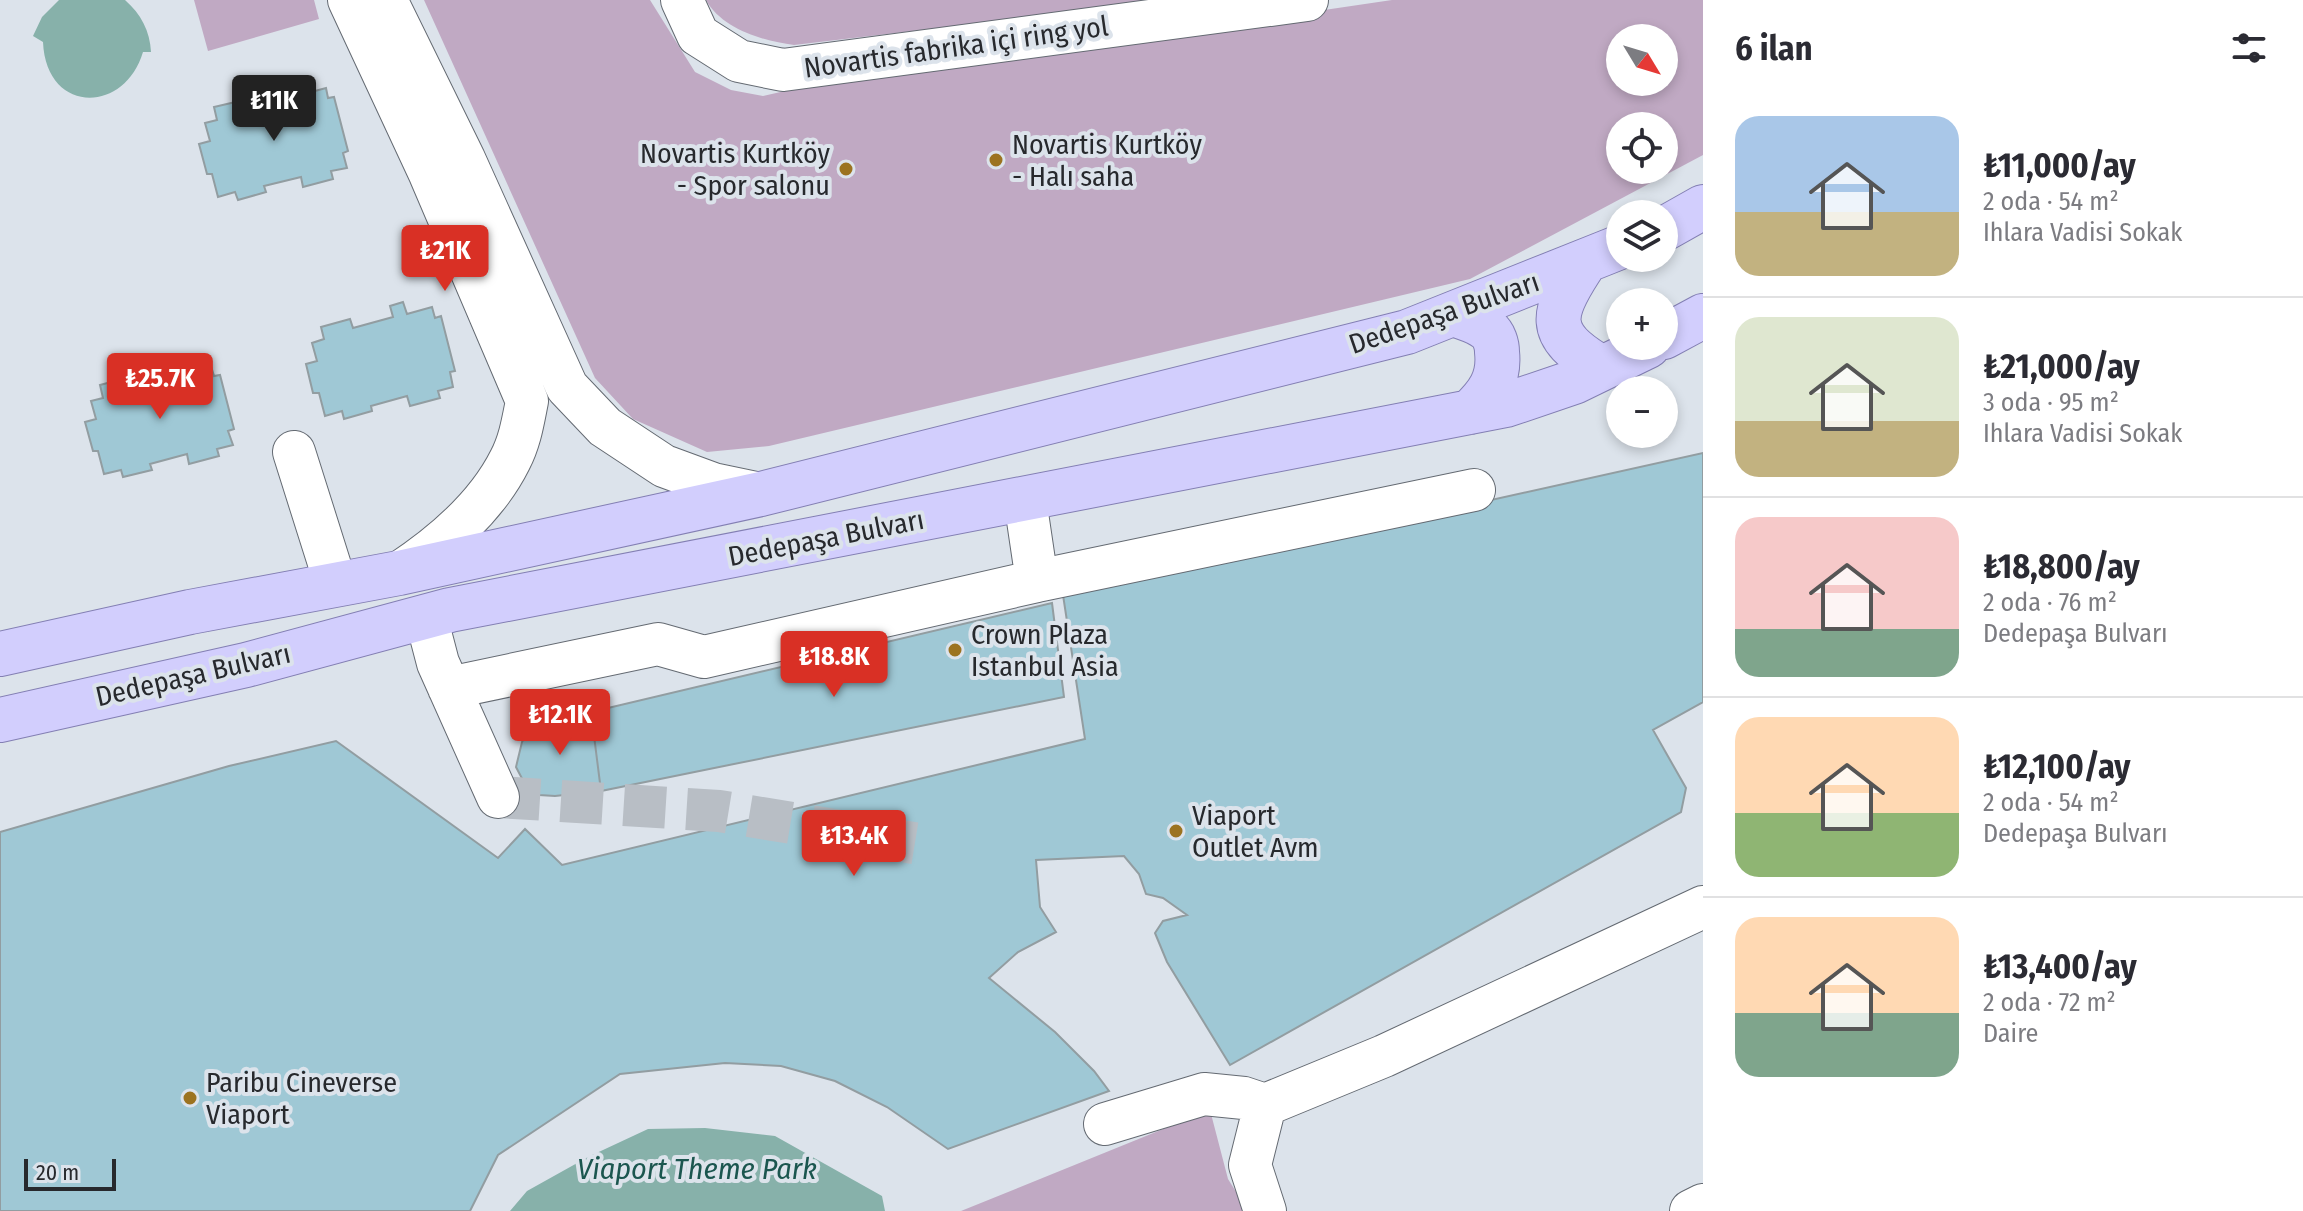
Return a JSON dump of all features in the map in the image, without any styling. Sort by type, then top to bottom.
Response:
[{"type":"main road","points":[[1678,221],[1703,207]]},
{"type":"main road","name":"Dedepaşa Bulvarı","points":[[0,654],[190,612],[399,573],[761,494],[1392,336],[1602,255]]},
{"type":"main road","points":[[1602,255],[1566,290],[1557,313],[1560,332],[1571,348],[1602,368]]},
{"type":"main road","points":[[1454,314],[1491,332],[1497,346],[1499,367],[1494,383],[1470,412]]},
{"type":"main road","points":[[1678,329],[1703,316]]},
{"type":"main road","name":"Dedepaşa Bulvarı","points":[[0,720],[246,665],[450,610],[1506,405],[1574,382],[1619,360]]},
{"type":"street","points":[[349,0],[430,174],[527,401],[519,439],[510,460],[480,505],[435,549],[399,573]]},
{"type":"street","points":[[386,0],[464,159],[567,387],[605,427],[664,466],[713,484],[761,494]]},
{"type":"street","name":"Novartis fabrika içi ring yol","points":[[682,0],[698,35],[739,61],[783,70],[1307,0]]},
{"type":"street","points":[[294,452],[336,585]]},
{"type":"street","points":[[449,688],[658,644],[704,657],[1037,581],[1474,490]]},
{"type":"street","points":[[1025,500],[1037,581]]},
{"type":"street","points":[[426,617],[438,663],[498,797]]},
{"type":"street","points":[[1105,1124],[1204,1094],[1244,1098],[1265,1105],[1384,1056],[1703,907]]},
{"type":"street","points":[[1265,1105],[1250,1165],[1265,1211]]},
{"type":"street","points":[[1691,1211],[1703,1205]]},
{"type":"shaded area","points":[[194,0],[314,0],[319,19],[208,51]]},
{"type":"shaded area","points":[[424,0],[650,0],[695,72],[731,90],[763,96],[798,88],[1392,0],[1703,0],[1703,155],[1678,168],[1678,112],[1606,112],[1606,184],[1649,184],[1618,200],[1606,200],[1606,207],[1470,279],[769,446],[707,452],[633,419],[595,378]]},
{"type":"shaded area","points":[[706,0],[1175,0],[794,45],[744,32],[722,19]]},
{"type":"shaded area","points":[[1210,1110],[1228,1179],[1248,1211],[961,1211]]},
{"type":"water","points":[[59,0],[125,0],[136,11],[147,30],[151,52],[143,52],[133,73],[120,87],[104,96],[87,98],[71,93],[57,83],[47,66],[43,42],[33,36],[42,17]]},
{"type":"water","name":"Viaport Theme Park","points":[[705,1128],[775,1136],[882,1196],[885,1211],[510,1211],[527,1191],[588,1157],[648,1129]]},
{"type":"building","points":[[297,83],[300,95],[326,88],[328,98],[334,97],[348,151],[343,153],[347,168],[331,171],[333,179],[303,187],[301,177],[264,186],[266,192],[238,200],[235,192],[218,197],[212,174],[207,174],[199,144],[210,141],[205,123],[217,120],[214,107],[244,100],[246,109],[286,98],[283,87]]},
{"type":"building","points":[[403,302],[407,314],[432,307],[435,318],[441,316],[455,371],[450,372],[453,387],[438,391],[440,398],[410,406],[407,396],[371,406],[372,411],[344,419],[342,411],[325,416],[319,393],[313,393],[306,364],[317,361],[312,343],[324,339],[321,327],[350,319],[353,328],[393,317],[390,306]]},
{"type":"building","points":[[183,361],[186,373],[211,366],[214,376],[220,375],[234,429],[228,431],[233,445],[217,449],[219,456],[189,464],[187,454],[150,464],[152,470],[123,477],[121,470],[104,474],[98,451],[93,451],[85,422],[96,419],[91,401],[103,398],[100,385],[130,377],[132,386],[172,376],[169,364]]},
{"type":"building","name":"Viaport Outlet Avm","points":[[1703,453],[1703,702],[1653,730],[1686,788],[1681,812],[1230,1065],[1167,962],[1155,933],[1163,921],[1187,915],[1163,898],[1146,894],[1139,874],[1124,856],[1036,860],[1040,907],[1056,932],[1018,952],[989,978],[1055,1032],[1094,1071],[1109,1091],[948,1149],[887,1107],[835,1081],[781,1066],[725,1063],[620,1074],[498,1155],[470,1211],[0,1211],[0,832],[229,766],[336,741],[498,858],[525,829],[562,865],[1085,739],[1063,595]]},
{"type":"building","name":"Crown Plaza Istanbul Asia","points":[[1052,603],[1064,697],[601,791],[591,712]]},
{"type":"building","points":[[591,712],[601,791],[555,796],[539,795],[527,788],[516,767],[522,742],[530,728],[544,718]]},
{"type":"tunnel","points":[[498,797],[719,811],[925,845]]},
{"type":"place","name":"Novartis Kurtköy - Halı saha","points":[[996,160]]},
{"type":"place","name":"Novartis Kurtköy - Spor salonu","points":[[846,169]]},
{"type":"place","name":"Crown Plaza Istanbul Asia","points":[[955,650]]},
{"type":"place","name":"Viaport Outlet Avm","points":[[1176,831]]},
{"type":"place","name":"Paribu Cineverse Viaport","points":[[190,1098]]}]
